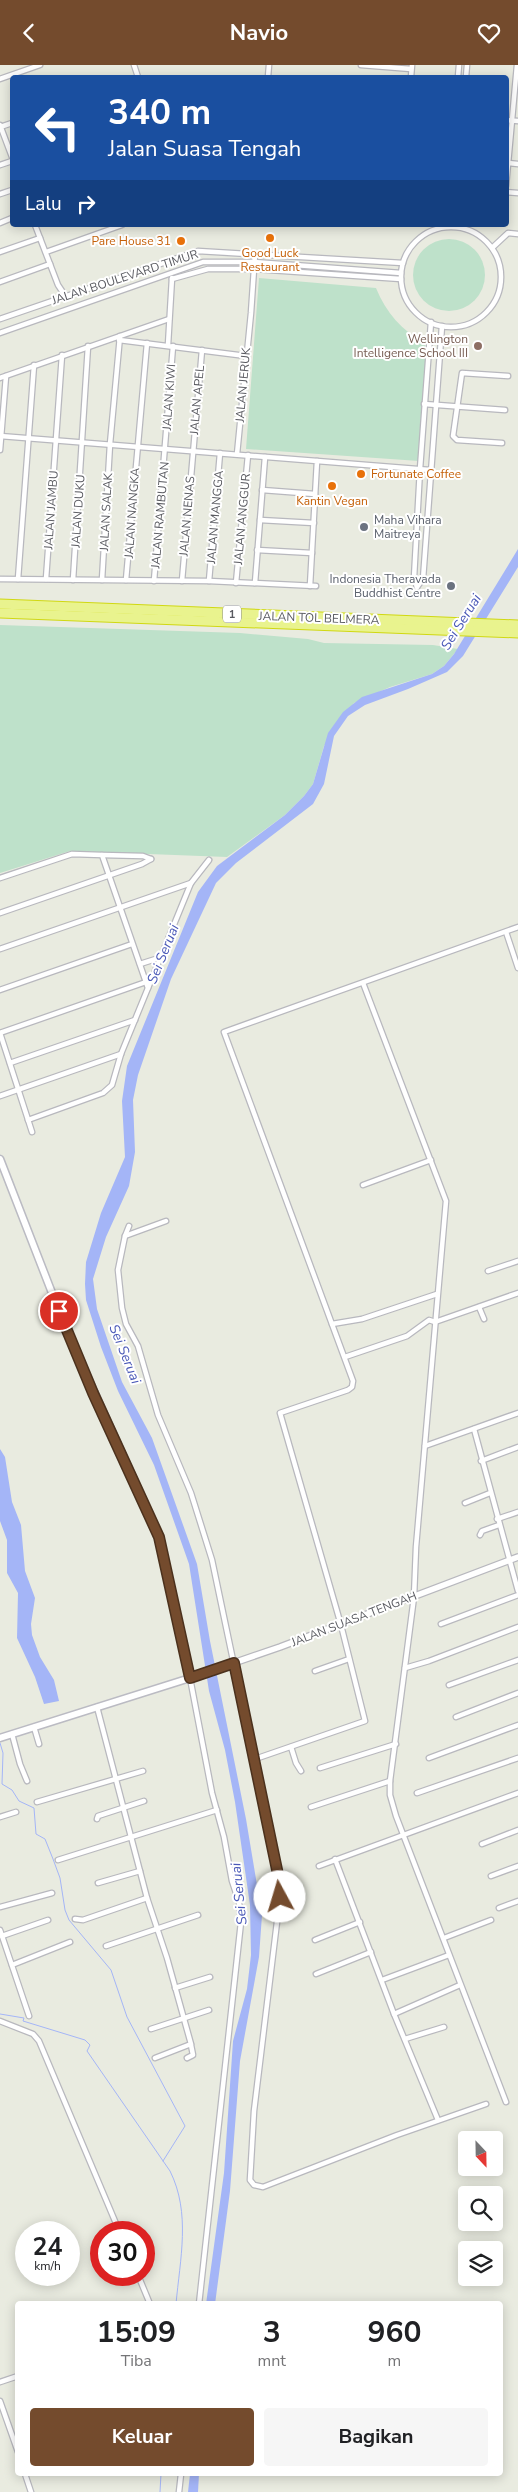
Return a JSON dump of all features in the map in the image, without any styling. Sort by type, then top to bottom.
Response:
[{"type":"highway","name":"JALAN TOL BELMERA","points":[[0,602],[463,627]]},
{"type":"highway","name":"JALAN TOL BELMERA","points":[[0,613],[463,627],[488,628],[518,633]]},
{"type":"highway","name":"JALAN TOL BELMERA","points":[[488,628],[518,625]]},
{"type":"main road","points":[[0,1159],[66,1329],[159,1537],[190,1678],[1,1737]]},
{"type":"street","points":[[11,75],[40,65]]},
{"type":"street","points":[[361,65],[411,67]]},
{"type":"street","points":[[509,157],[515,120],[517,65]]},
{"type":"street","points":[[0,127],[10,154]]},
{"type":"street","points":[[36,227],[58,285],[66,297]]},
{"type":"street","points":[[46,252],[116,227]]},
{"type":"street","points":[[436,227],[467,227],[481,237],[492,248],[498,258],[501,272],[500,287],[495,300],[486,312],[474,321],[458,326],[442,326],[431,322],[417,313],[405,295],[401,276],[403,263],[415,242],[436,227]]},
{"type":"street","points":[[492,248],[508,233],[518,234]]},
{"type":"street","points":[[0,252],[40,238]]},
{"type":"street","name":"JALAN BOULEVARD TIMUR","points":[[0,319],[198,251],[403,263]]},
{"type":"street","name":"JALAN JERUK","points":[[237,454],[254,254]]},
{"type":"street","name":"JALAN BOULEVARD TIMUR","points":[[0,333],[203,262],[254,263],[380,272],[401,276]]},
{"type":"street","points":[[380,278],[382,262]]},
{"type":"street","points":[[0,282],[50,264]]},
{"type":"street","name":"JALAN BOULEVARD TIMUR","points":[[172,279],[208,269],[253,269],[380,278],[401,276]]},
{"type":"street","name":"JALAN KIWI","points":[[166,449],[172,272]]},
{"type":"street","points":[[58,285],[59,299]]},
{"type":"street","points":[[0,378],[88,346],[120,338],[169,319]]},
{"type":"street","points":[[431,322],[424,404],[414,578],[417,587],[423,579],[434,404],[442,326]]},
{"type":"street","points":[[120,338],[246,356]]},
{"type":"street","name":"JALAN SALAK","points":[[102,580],[110,444],[120,338]]},
{"type":"street","name":"JALAN NANGKA","points":[[126,580],[147,343]]},
{"type":"street","name":"JALAN DUKU","points":[[73,580],[88,346]]},
{"type":"street","name":"JALAN APEL","points":[[193,451],[202,350]]},
{"type":"street","name":"JALAN JAMBU","points":[[46,579],[62,355]]},
{"type":"street","points":[[18,579],[34,365]]},
{"type":"street","points":[[502,443],[455,439],[453,436],[462,373],[508,376]]},
{"type":"street","points":[[0,450],[6,376]]},
{"type":"street","points":[[424,404],[505,410]]},
{"type":"street","points":[[1,436],[430,470]]},
{"type":"street","name":"JALAN RAMBUTAN","points":[[154,581],[166,449]]},
{"type":"street","name":"JALAN NENAS","points":[[182,581],[193,451]]},
{"type":"street","name":"JALAN MANGGA","points":[[209,581],[220,453]]},
{"type":"street","name":"JALAN ANGGUR","points":[[236,583],[248,455]]},
{"type":"street","points":[[255,583],[265,457]]},
{"type":"street","points":[[310,586],[317,461]]},
{"type":"street","points":[[262,490],[315,494]]},
{"type":"street","points":[[260,520],[314,523]]},
{"type":"street","points":[[418,526],[427,526]]},
{"type":"street","points":[[257,550],[312,553]]},
{"type":"street","points":[[0,579],[209,581],[316,586]]},
{"type":"street","points":[[0,877],[72,854],[143,856],[151,859],[148,862],[0,913]]},
{"type":"street","points":[[102,855],[148,988]]},
{"type":"street","points":[[28,1120],[109,1090],[121,1054],[191,883],[209,860]]},
{"type":"street","points":[[0,949],[191,883]]},
{"type":"street","points":[[255,1759],[365,1721],[341,1625],[280,1413],[350,1388],[353,1381],[224,1032],[518,927]]},
{"type":"street","points":[[506,932],[518,968]]},
{"type":"street","points":[[0,990],[132,944]]},
{"type":"street","points":[[140,964],[162,957]]},
{"type":"street","points":[[32,1132],[0,1033],[146,982]]},
{"type":"street","points":[[363,983],[446,1201],[408,1667],[390,1781],[392,1806],[506,2103]]},
{"type":"street","points":[[10,1063],[136,1020]]},
{"type":"street","points":[[0,1096],[121,1054]]},
{"type":"street","points":[[364,1185],[431,1160]]},
{"type":"street","points":[[125,1236],[166,1221]]},
{"type":"street","points":[[129,1226],[118,1270],[122,1308],[126,1324],[138,1347],[158,1415],[191,1493],[204,1535],[255,1759],[281,1889],[254,2111],[250,2180],[254,2185],[263,2187],[438,2120],[486,2104]]},
{"type":"street","points":[[488,1271],[518,1261]]},
{"type":"street","points":[[345,1357],[408,1335],[429,1320],[435,1322],[518,1293]]},
{"type":"street","points":[[332,1324],[362,1319],[437,1294]]},
{"type":"street","points":[[478,1307],[484,1319]]},
{"type":"street","points":[[425,1446],[518,1413]]},
{"type":"street","points":[[441,1625],[518,1593],[481,1461],[474,1429]]},
{"type":"street","points":[[481,1461],[518,1447]]},
{"type":"street","points":[[465,1503],[490,1493]]},
{"type":"street","points":[[497,1519],[518,1512]]},
{"type":"street","points":[[480,1535],[482,1531],[499,1525]]},
{"type":"street","name":"JALAN SUASA TENGAH","points":[[190,1678],[341,1625],[518,1557]]},
{"type":"street","points":[[408,1667],[518,1627]]},
{"type":"street","points":[[315,1671],[349,1659]]},
{"type":"street","points":[[449,1685],[518,1660]]},
{"type":"street","points":[[190,1678],[232,1881],[239,1902],[241,1922],[199,2301]]},
{"type":"street","points":[[456,1717],[518,1693]]},
{"type":"street","points":[[97,1707],[125,1807],[147,1898],[191,2045],[192,2056],[187,2058]]},
{"type":"street","points":[[428,1758],[518,1725]]},
{"type":"street","points":[[34,1727],[39,1744]]},
{"type":"street","points":[[12,1734],[27,1781]]},
{"type":"street","points":[[320,1768],[396,1744]]},
{"type":"street","points":[[291,1747],[296,1763],[301,1771]]},
{"type":"street","points":[[417,1793],[518,1758]]},
{"type":"street","points":[[37,1802],[143,1771]]},
{"type":"street","points":[[311,1807],[390,1781]]},
{"type":"street","points":[[318,1866],[518,1793]]},
{"type":"street","points":[[97,1819],[98,1816],[144,1801]]},
{"type":"street","points":[[58,1860],[217,1810]]},
{"type":"street","points":[[0,1817],[16,1812]]},
{"type":"street","points":[[482,1844],[518,1830]]},
{"type":"street","points":[[335,1859],[394,2014],[438,2120]]},
{"type":"street","points":[[491,1876],[518,1866]]},
{"type":"street","points":[[98,1883],[140,1871]]},
{"type":"street","points":[[0,1907],[52,1893]]},
{"type":"street","points":[[75,1919],[83,1920],[147,1898]]},
{"type":"street","points":[[499,1908],[518,1901]]},
{"type":"street","points":[[106,1946],[198,1915]]},
{"type":"street","points":[[2,1936],[48,1920]]},
{"type":"street","points":[[444,1938],[491,1920]]},
{"type":"street","points":[[315,1940],[360,1921]]},
{"type":"street","points":[[0,1929],[29,2016]]},
{"type":"street","points":[[12,1965],[70,1942]]},
{"type":"street","points":[[316,1974],[371,1952]]},
{"type":"street","points":[[382,1980],[449,1955]]},
{"type":"street","points":[[175,1988],[210,1977]]},
{"type":"street","points":[[394,2014],[460,1985]]},
{"type":"street","points":[[151,2029],[209,2010]]},
{"type":"street","points":[[0,2021],[33,2033],[39,2041],[115,2221]]},
{"type":"street","points":[[405,2039],[444,2027]]},
{"type":"street","points":[[155,2058],[191,2045]]},
{"type":"street","points":[[143,2286],[149,2301]]},
{"type":"street","points":[[0,2382],[15,2377]]},
{"type":"street","points":[[0,2401],[15,2444]]},
{"type":"street","points":[[26,2476],[31,2492]]},
{"type":"street","points":[[179,2492],[181,2476]]},
{"type":"green space","points":[[456,239],[475,249],[483,261],[485,275],[483,289],[475,301],[463,309],[442,311],[423,301],[415,289],[413,268],[423,249],[435,241]]},
{"type":"green space","points":[[259,278],[376,288],[390,313],[402,327],[425,344],[426,360],[419,461],[246,449]]},
{"type":"green space","points":[[0,625],[240,633],[308,639],[324,643],[433,645],[458,649],[444,666],[432,674],[390,687],[354,703],[324,746],[313,784],[304,796],[285,815],[227,857],[70,851],[0,873]]},
{"type":"water","points":[[518,549],[518,567],[463,656],[447,672],[365,705],[348,716],[334,736],[324,784],[313,804],[236,863],[216,883],[171,979],[138,1075],[133,1100],[135,1152],[129,1186],[106,1237],[93,1279],[97,1309],[122,1382],[152,1438],[197,1564],[210,1641],[246,1819],[262,1915],[259,1957],[240,2061],[230,2191],[215,2301],[206,2301],[224,2173],[233,2041],[247,1989],[251,1955],[250,1905],[235,1802],[225,1750],[209,1691],[189,1564],[154,1465],[118,1391],[101,1347],[86,1300],[86,1262],[101,1213],[125,1157],[122,1101],[127,1066],[198,892],[217,866],[285,815],[304,796],[313,784],[328,733],[343,712],[362,697],[432,674],[444,666],[454,654]]},
{"type":"water","points":[[0,1449],[5,1457],[12,1502],[21,1525],[25,1571],[35,1598],[31,1624],[32,1635],[40,1657],[54,1680],[59,1701],[44,1704],[35,1677],[17,1638],[18,1593],[7,1573],[7,1540],[0,1521]]},
{"type":"water","points":[[190,2476],[199,2476],[198,2492],[188,2492]]},
{"type":"waterway","points":[[0,1743],[3,1753],[2,1784],[12,1790],[19,1801],[34,1808],[36,1834],[45,1839],[53,1859],[60,1878],[65,1910],[69,1920],[111,1970],[127,2017],[185,2126],[163,2161]]},
{"type":"waterway","points":[[0,2014],[24,2018],[23,2021],[85,2040],[90,2045],[87,2051],[170,2171],[180,2203],[182,2220],[176,2301]]},
{"type":"waterway","points":[[160,2492],[161,2476]]},
{"type":"place","name":"Good Luck Restaurant","points":[[270,238]]},
{"type":"place","name":"Pare House 31","points":[[181,241]]},
{"type":"place","name":"Wellington Intelligence School III","points":[[478,346]]},
{"type":"place","name":"Fortunate Coffee","points":[[361,474]]},
{"type":"place","name":"Kantin Vegan","points":[[332,486]]},
{"type":"place","name":"Maha Vihara Maitreya","points":[[364,527]]},
{"type":"place","name":"Indonesia Theravada Buddhist Centre","points":[[451,586]]},
{"type":"route","points":[[59,1311],[93,1393],[159,1537],[190,1678],[234,1663],[281,1889],[280,1897]]},
{"type":"water label","name":"Sei Seruai","points":[[461,622]]},
{"type":"water label","name":"Sei Seruai","points":[[163,954]]},
{"type":"water label","name":"Sei Seruai","points":[[125,1354]]},
{"type":"water label","name":"Sei Seruai","points":[[239,1894]]}]
